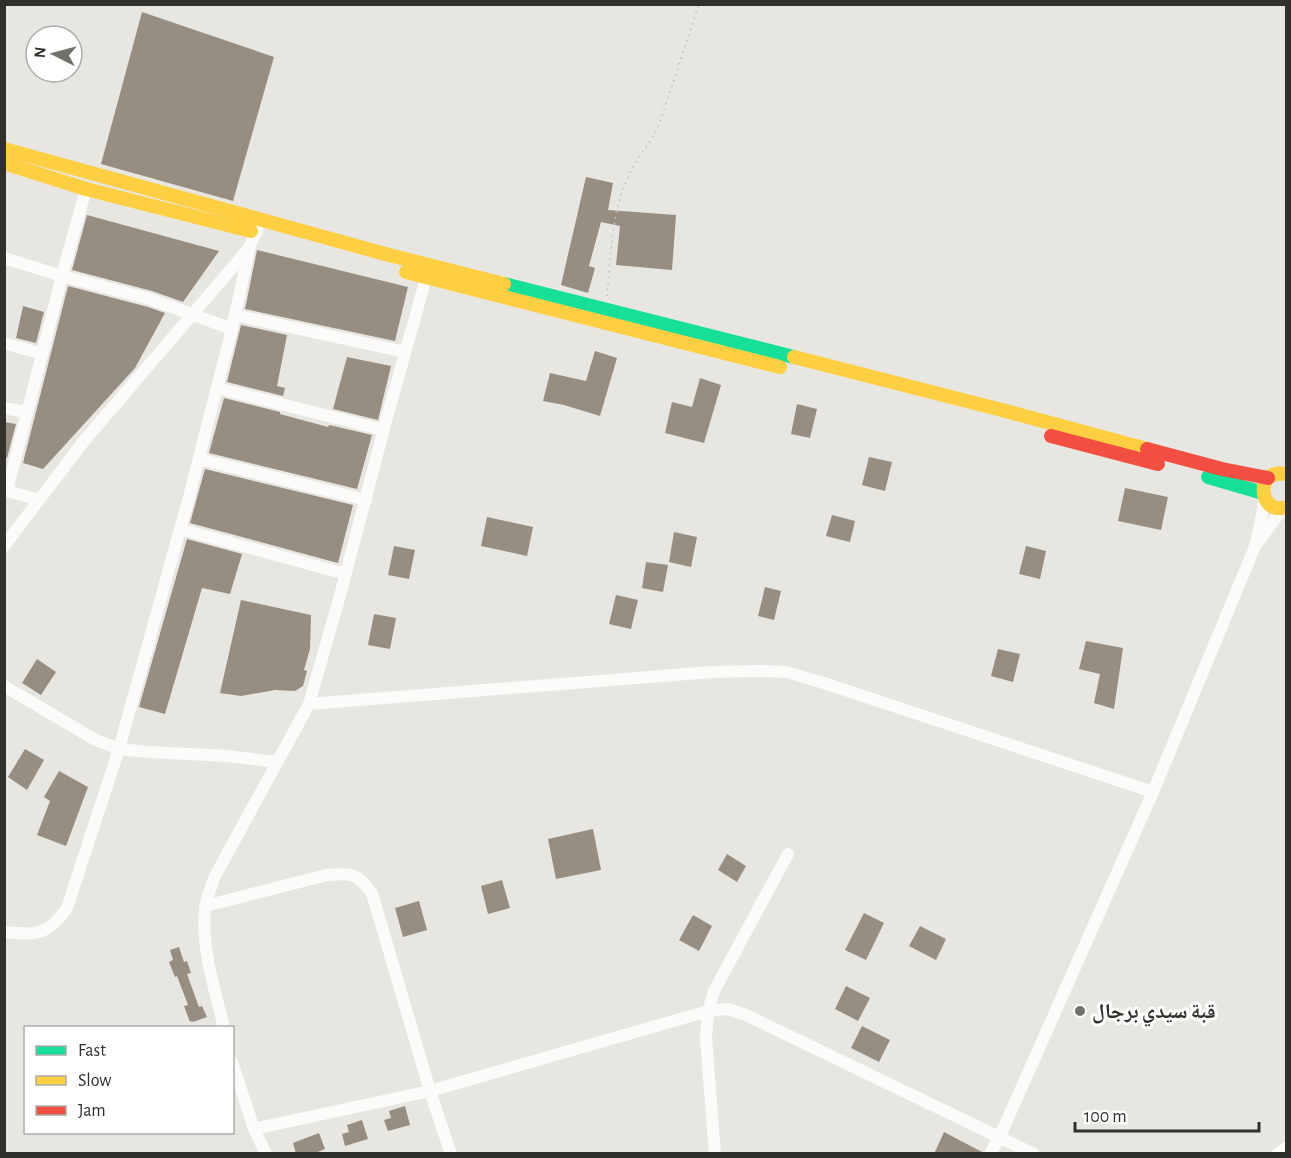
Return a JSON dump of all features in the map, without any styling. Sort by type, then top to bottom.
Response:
[{"type":"main road","points":[[4,148],[259,227]]},
{"type":"main road","points":[[4,163],[86,189],[259,227],[972,414],[1088,447],[1219,480],[1264,496]]},
{"type":"main road","points":[[428,271],[606,310],[998,409],[1222,469],[1268,478]]},
{"type":"main road","points":[[1285,508],[1279,509],[1271,506],[1264,496],[1263,488],[1268,478],[1278,473],[1287,474]]},
{"type":"street","points":[[39,500],[6,491],[86,189]]},
{"type":"street","points":[[4,932],[29,934],[44,931],[58,921],[67,908],[119,748],[217,388],[250,246],[259,227]]},
{"type":"street","points":[[4,546],[84,441],[250,246]]},
{"type":"street","points":[[4,258],[62,276],[150,298],[232,329]]},
{"type":"street","points":[[224,1026],[204,933],[206,906],[214,878],[309,704],[428,271]]},
{"type":"street","points":[[235,315],[405,352]]},
{"type":"street","points":[[4,343],[42,354]]},
{"type":"street","points":[[217,388],[384,430]]},
{"type":"street","points":[[4,408],[27,412]]},
{"type":"street","points":[[198,459],[366,500]]},
{"type":"street","points":[[990,1154],[1153,792],[1256,544],[1264,496]]},
{"type":"street","points":[[1256,544],[1285,508]]},
{"type":"street","points":[[180,529],[346,574]]},
{"type":"street","points":[[309,704],[712,672],[786,672],[1153,792]]},
{"type":"street","points":[[4,686],[94,739],[119,748],[276,762]]},
{"type":"street","points":[[715,1154],[706,1038],[708,1011],[714,991],[788,854]]},
{"type":"street","points":[[206,906],[327,875],[346,873],[362,879],[372,893],[430,1091],[451,1154]]},
{"type":"street","points":[[254,1130],[430,1091],[708,1011],[728,1009],[746,1015],[1034,1154]]},
{"type":"street","points":[[234,1068],[254,1130],[266,1154]]},
{"type":"street","points":[[1277,1154],[1287,1148]]},
{"type":"path","points":[[606,310],[615,214],[629,173],[653,139],[659,125],[699,4]]},
{"type":"building","points":[[142,12],[274,57],[233,201],[101,164]]},
{"type":"building","points":[[586,177],[613,183],[608,210],[676,215],[672,270],[616,265],[620,226],[601,222],[589,266],[595,268],[588,293],[561,285]]},
{"type":"building","points":[[87,215],[219,251],[183,302],[152,291],[72,270]]},
{"type":"building","points":[[257,250],[408,287],[395,341],[245,309]]},
{"type":"building","points":[[68,286],[165,313],[135,368],[43,469],[23,463]]},
{"type":"building","points":[[23,306],[44,312],[36,343],[16,338]]},
{"type":"building","points":[[241,325],[287,335],[277,386],[285,388],[283,396],[227,382]]},
{"type":"building","points":[[595,351],[617,358],[600,416],[543,401],[550,373],[586,381]]},
{"type":"building","points":[[347,357],[391,366],[378,420],[333,409]]},
{"type":"building","points":[[700,378],[721,385],[704,443],[665,433],[672,402],[692,407]]},
{"type":"building","points":[[224,398],[328,427],[329,425],[372,435],[357,489],[209,453]]},
{"type":"building","points":[[797,404],[817,409],[810,438],[791,434]]},
{"type":"building","points":[[4,422],[16,424],[7,458],[4,457]]},
{"type":"building","points":[[869,457],[892,462],[885,491],[862,485]]},
{"type":"building","points":[[205,469],[353,505],[338,563],[190,523]]},
{"type":"building","points":[[1125,488],[1168,497],[1161,530],[1118,521]]},
{"type":"building","points":[[832,515],[855,521],[850,542],[826,536]]},
{"type":"building","points":[[487,517],[533,527],[527,556],[481,546]]},
{"type":"building","points":[[674,532],[697,537],[691,567],[669,562]]},
{"type":"building","points":[[187,539],[242,554],[230,594],[202,588],[165,714],[139,707]]},
{"type":"building","points":[[394,546],[415,550],[409,579],[388,575]]},
{"type":"building","points":[[1026,546],[1046,551],[1040,579],[1019,574]]},
{"type":"building","points":[[646,562],[668,565],[663,592],[642,588]]},
{"type":"building","points":[[765,587],[781,591],[774,620],[758,616]]},
{"type":"building","points":[[616,595],[638,600],[631,629],[609,624]]},
{"type":"building","points":[[241,600],[311,615],[310,649],[304,670],[307,671],[303,686],[295,691],[275,690],[241,696],[220,693]]},
{"type":"building","points":[[374,614],[396,618],[390,649],[368,645]]},
{"type":"building","points":[[1086,641],[1123,648],[1114,709],[1094,703],[1100,674],[1079,669]]},
{"type":"building","points":[[998,649],[1020,654],[1013,682],[991,676]]},
{"type":"building","points":[[37,659],[56,672],[41,695],[22,683]]},
{"type":"building","points":[[25,749],[44,760],[27,790],[8,777]]},
{"type":"building","points":[[59,771],[88,787],[66,846],[37,835],[50,801],[44,797]]},
{"type":"building","points":[[593,829],[601,870],[556,879],[548,839]]},
{"type":"building","points":[[727,854],[746,866],[737,882],[718,870]]},
{"type":"building","points":[[502,880],[510,908],[488,914],[481,886]]},
{"type":"building","points":[[419,901],[427,930],[403,937],[395,908]]},
{"type":"building","points":[[864,913],[884,923],[866,960],[845,950]]},
{"type":"building","points":[[693,915],[712,926],[699,951],[679,940]]},
{"type":"building","points":[[920,926],[946,939],[936,960],[909,946]]},
{"type":"building","points":[[179,947],[191,973],[187,974],[199,1007],[202,1006],[207,1017],[193,1022],[190,1022],[184,1006],[188,1005],[169,962],[173,960],[170,950]]},
{"type":"building","points":[[846,986],[870,998],[858,1021],[835,1009]]},
{"type":"building","points":[[862,1026],[890,1040],[879,1062],[851,1048]]},
{"type":"building","points":[[405,1106],[410,1125],[388,1131],[384,1120],[391,1118],[389,1111]]},
{"type":"building","points":[[362,1120],[368,1139],[345,1146],[342,1134],[349,1132],[347,1125]]},
{"type":"building","points":[[944,1132],[982,1152],[982,1154],[934,1154]]},
{"type":"building","points":[[319,1133],[325,1149],[313,1154],[296,1154],[293,1143]]},
{"type":"traffic: fast","points":[[504,284],[794,357]]},
{"type":"traffic: fast","points":[[1208,477],[1263,493]]},
{"type":"traffic: slow","points":[[4,149],[389,255],[504,284]]},
{"type":"traffic: slow","points":[[4,163],[86,189],[251,231]]},
{"type":"traffic: slow","points":[[406,272],[780,367]]},
{"type":"traffic: slow","points":[[794,357],[1147,449]]},
{"type":"traffic: slow","points":[[1286,474],[1270,476],[1264,485],[1264,496],[1271,506],[1286,508]]},
{"type":"traffic: jam","points":[[1051,436],[1158,464]]},
{"type":"traffic: jam","points":[[1147,449],[1222,469],[1268,478]]},
{"type":"place","name":"قبة سيدي برجال","points":[[1080,1011]]}]
